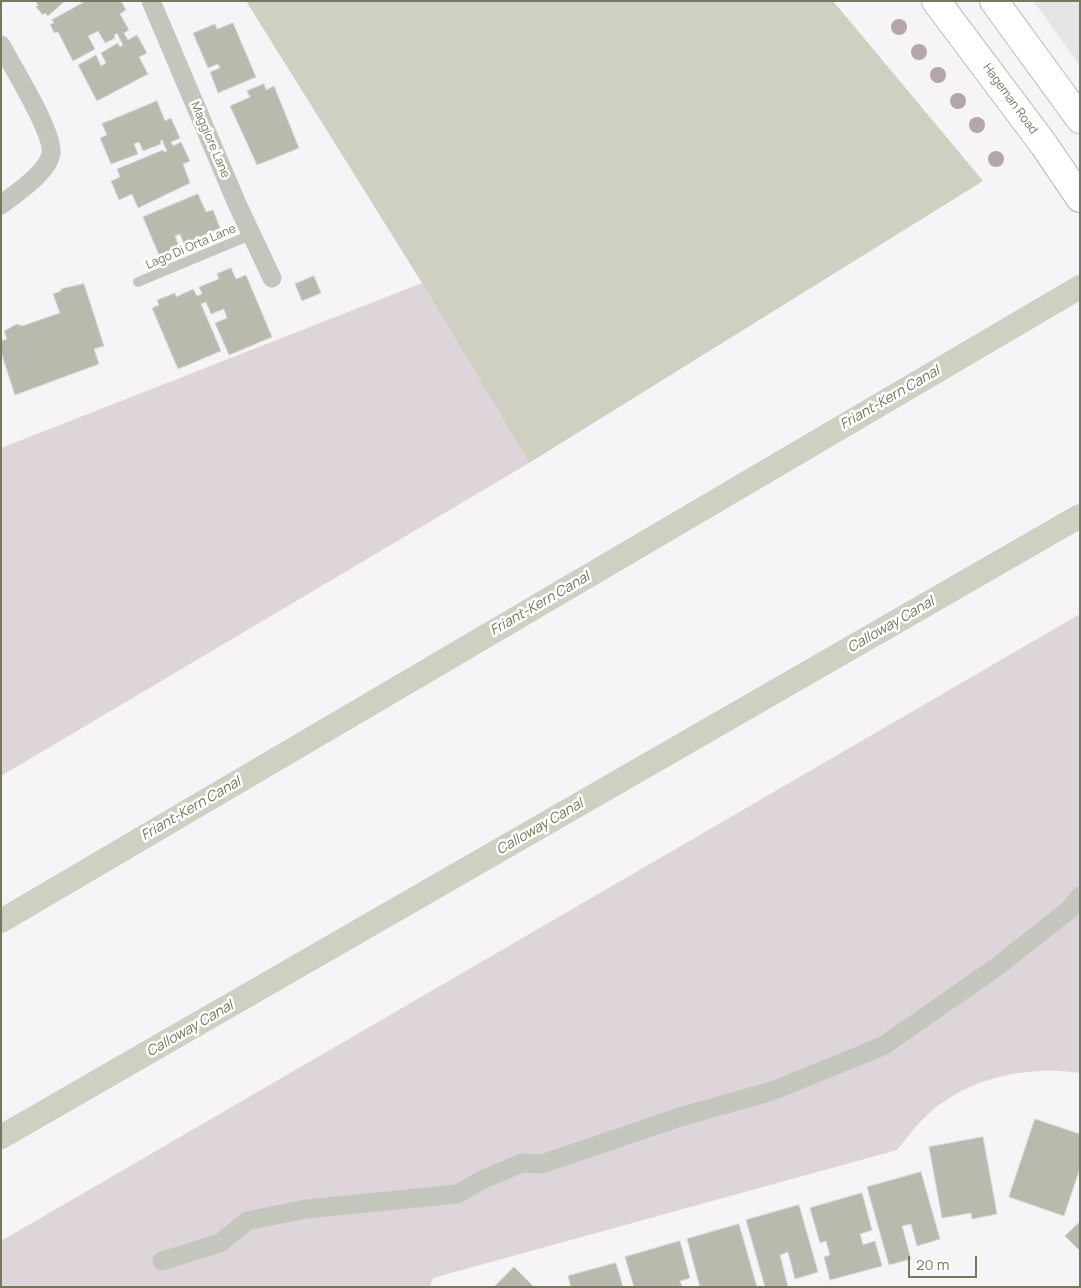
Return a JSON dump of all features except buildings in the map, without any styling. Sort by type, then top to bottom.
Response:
[{"type":"main road","name":"Hageman Road","points":[[936,1],[1038,137],[1080,198]]},
{"type":"main road","points":[[994,1],[1080,119]]},
{"type":"street","name":"Maggiore Lane","points":[[151,1],[238,206],[253,234],[272,278]]},
{"type":"street","points":[[1,46],[47,132],[51,153],[40,174],[1,205]]},
{"type":"street","points":[[162,1261],[220,1243],[247,1221],[306,1209],[457,1194],[484,1178],[522,1163],[542,1164],[680,1117],[772,1091],[883,1046],[998,966],[1070,908],[1080,896]]},
{"type":"lane","name":"Lago Di Orta Lane","points":[[138,282],[253,234]]},
{"type":"shaded area","points":[[246,1],[833,1],[983,181],[529,463],[422,283]]},
{"type":"shaded area","points":[[1032,1],[1080,1],[1080,66],[1043,14]]},
{"type":"shaded area","points":[[422,283],[529,463],[1,776],[1,448]]},
{"type":"shaded area","points":[[1080,614],[1080,1073],[1037,1071],[994,1078],[974,1085],[937,1107],[918,1124],[897,1150],[433,1278],[430,1287],[1,1287],[1,1241]]},
{"type":"waterway","name":"Friant-Kern Canal","points":[[1,921],[1080,287]]},
{"type":"waterway","name":"Calloway Canal","points":[[1,1137],[1080,516]]}]
